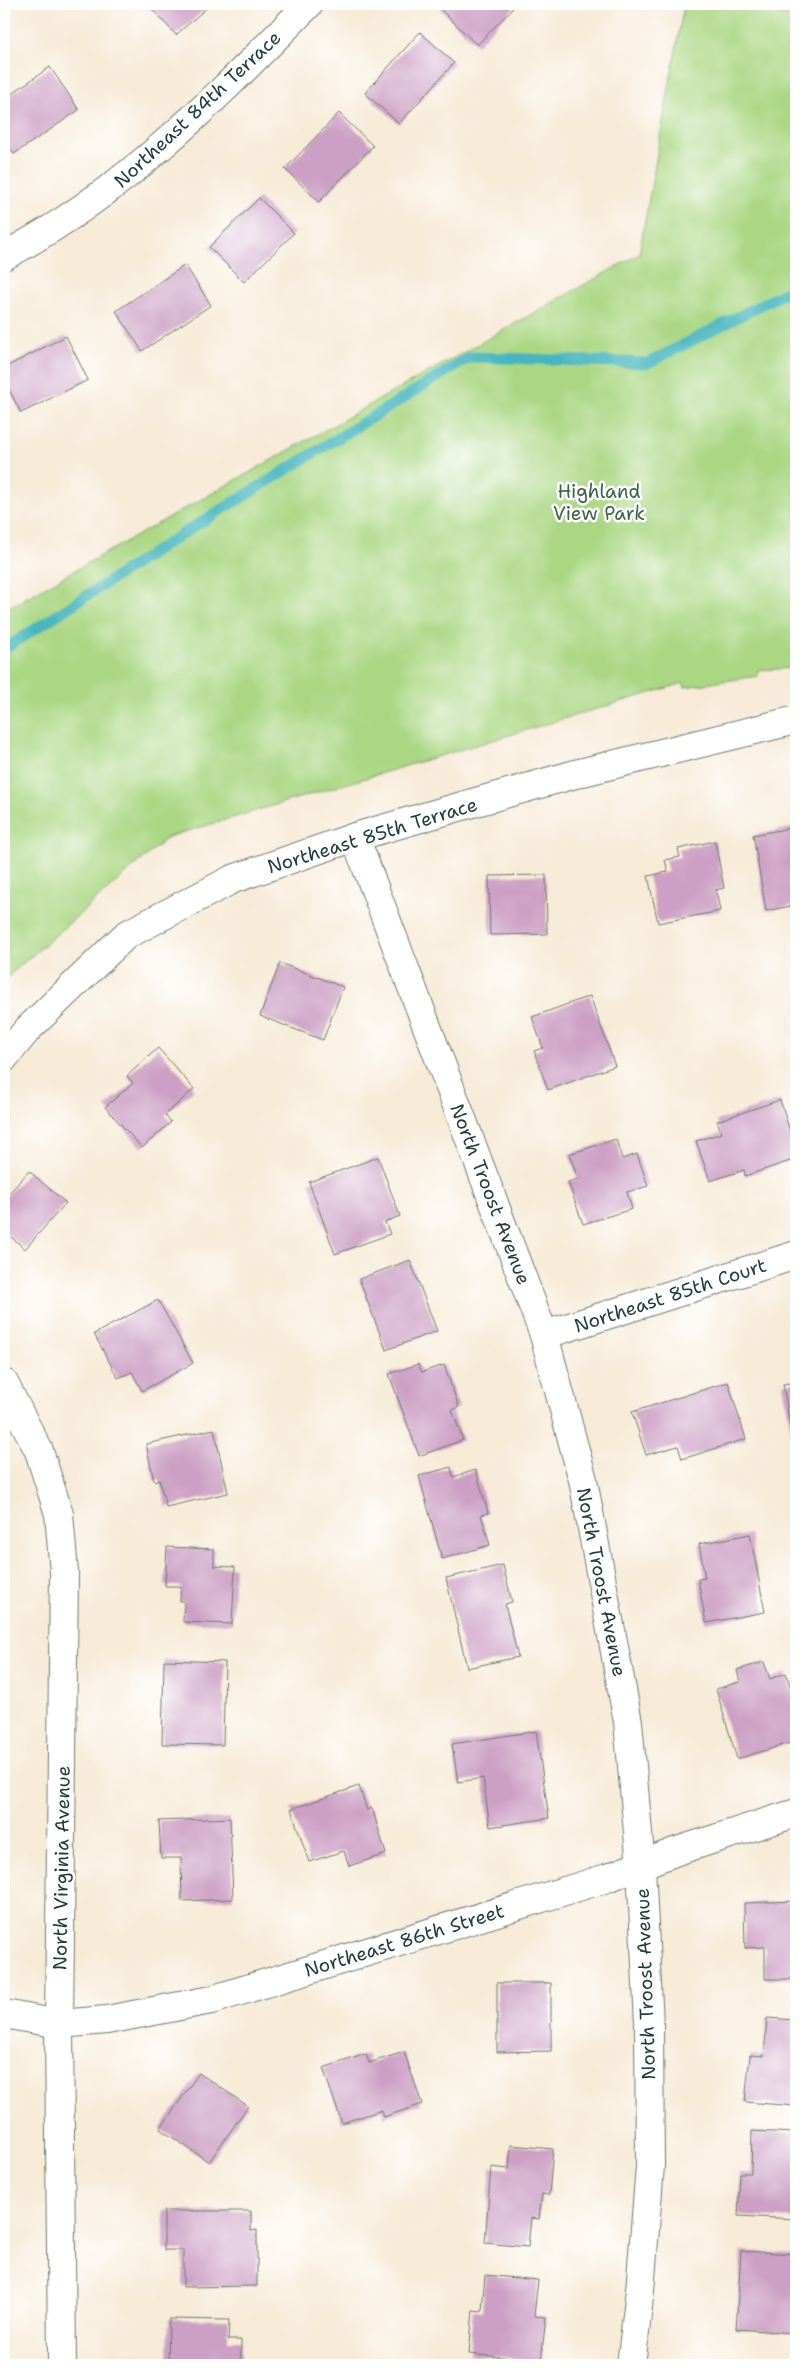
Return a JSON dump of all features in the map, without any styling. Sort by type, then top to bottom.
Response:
[{"type":"street","name":"Northeast 84th Terrace","points":[[4,256],[46,234],[107,192],[152,155],[222,92],[309,4]]},
{"type":"street","name":"Northeast 85th Terrace","points":[[4,1058],[28,1029],[126,935],[233,879],[355,837],[579,773],[796,720]]},
{"type":"street","name":"North Troost Avenue","points":[[355,837],[544,1335],[583,1480],[628,1722],[641,1866],[649,2024],[650,2166],[640,2290],[631,2365]]},
{"type":"street","name":"Northeast 85th Court","points":[[544,1335],[796,1255]]},
{"type":"street","name":"North Virginia Avenue","points":[[4,1383],[39,1451],[59,1514],[64,1573],[59,2024],[62,2365]]},
{"type":"street","name":"Northeast 86th Street","points":[[4,2014],[59,2024],[106,2020],[211,2000],[641,1866],[677,1851],[796,1813]]},
{"type":"green space","name":"Highland View Park","points":[[684,4],[728,4],[796,17],[796,668],[758,670],[758,676],[685,687],[684,683],[168,837],[4,980],[4,610],[639,254]]},
{"type":"building","points":[[147,4],[211,4],[176,35]]},
{"type":"building","points":[[445,4],[517,4],[477,45],[440,9]]},
{"type":"building","points":[[420,32],[454,63],[399,124],[365,93]]},
{"type":"building","points":[[50,67],[79,110],[14,154],[4,138],[4,99]]},
{"type":"building","points":[[339,113],[373,146],[319,202],[285,169]]},
{"type":"building","points":[[259,198],[294,233],[244,282],[209,247]]},
{"type":"building","points":[[185,265],[211,305],[142,351],[116,311]]},
{"type":"building","points":[[66,336],[88,380],[21,413],[4,380],[4,368]]},
{"type":"building","points":[[796,827],[796,905],[766,911],[753,835]]},
{"type":"building","points":[[715,841],[724,888],[716,890],[720,911],[658,923],[648,876],[668,872],[665,860],[680,857],[678,849]]},
{"type":"building","points":[[546,875],[547,934],[490,935],[489,876]]},
{"type":"building","points":[[280,963],[343,987],[323,1040],[260,1016]]},
{"type":"building","points":[[590,996],[615,1066],[548,1090],[534,1051],[543,1048],[532,1017]]},
{"type":"building","points":[[158,1048],[194,1089],[165,1115],[171,1122],[142,1148],[105,1107],[133,1083],[127,1076]]},
{"type":"building","points":[[780,1100],[796,1150],[796,1159],[745,1176],[744,1170],[710,1181],[696,1141],[722,1133],[717,1121]]},
{"type":"building","points":[[616,1139],[622,1159],[637,1154],[648,1186],[627,1192],[632,1209],[583,1224],[568,1182],[578,1179],[569,1154]]},
{"type":"building","points":[[378,1157],[400,1216],[385,1222],[390,1234],[335,1254],[309,1182]]},
{"type":"building","points":[[29,1171],[66,1203],[25,1249],[4,1231],[4,1199]]},
{"type":"building","points":[[410,1260],[437,1331],[386,1350],[359,1279]]},
{"type":"building","points":[[158,1300],[193,1363],[142,1391],[132,1372],[118,1378],[94,1334]]},
{"type":"building","points":[[418,1364],[422,1372],[444,1365],[459,1407],[452,1410],[463,1440],[419,1456],[389,1374]]},
{"type":"building","points":[[728,1382],[746,1439],[682,1459],[678,1446],[646,1455],[632,1412]]},
{"type":"building","points":[[796,1382],[796,1443],[793,1444],[783,1384]]},
{"type":"building","points":[[214,1429],[228,1493],[166,1507],[159,1479],[154,1481],[146,1444]]},
{"type":"building","points":[[451,1467],[453,1477],[476,1470],[488,1513],[481,1515],[490,1545],[442,1559],[419,1476]]},
{"type":"building","points":[[750,1534],[765,1612],[706,1623],[698,1579],[705,1578],[699,1544]]},
{"type":"building","points":[[167,1547],[214,1549],[214,1566],[235,1567],[232,1624],[183,1622],[184,1601],[180,1601],[181,1586],[165,1586]]},
{"type":"building","points":[[503,1565],[512,1602],[505,1604],[518,1657],[467,1668],[446,1578]]},
{"type":"building","points":[[164,1660],[225,1662],[223,1745],[162,1744]]},
{"type":"building","points":[[764,1662],[770,1679],[786,1673],[796,1705],[796,1741],[737,1759],[716,1689],[740,1682],[737,1670]]},
{"type":"building","points":[[536,1731],[549,1818],[490,1827],[483,1778],[458,1782],[452,1744]]},
{"type":"building","points":[[359,1786],[367,1810],[372,1808],[386,1854],[349,1866],[344,1851],[309,1862],[291,1809]]},
{"type":"building","points":[[230,1818],[233,1899],[182,1901],[181,1858],[161,1858],[159,1821]]},
{"type":"building","points":[[796,1901],[796,1979],[765,1979],[765,1947],[745,1948],[744,1903]]},
{"type":"building","points":[[497,1983],[551,1983],[551,2051],[497,2052]]},
{"type":"building","points":[[767,2018],[796,2020],[796,2106],[745,2102],[750,2055],[764,2056]]},
{"type":"building","points":[[404,2052],[422,2104],[384,2117],[382,2110],[342,2123],[323,2068],[366,2054],[369,2063]]},
{"type":"building","points":[[199,2073],[248,2106],[209,2162],[160,2129]]},
{"type":"building","points":[[752,2131],[796,2133],[796,2219],[738,2216],[740,2173],[751,2173]]},
{"type":"building","points":[[511,2145],[553,2149],[549,2195],[542,2194],[539,2219],[531,2218],[528,2247],[485,2243],[491,2167],[509,2169]]},
{"type":"building","points":[[164,2211],[251,2211],[251,2231],[257,2230],[257,2286],[183,2287],[183,2250],[164,2250]]},
{"type":"building","points":[[741,2251],[796,2254],[795,2333],[736,2329]]},
{"type":"building","points":[[485,2275],[538,2280],[534,2316],[546,2317],[541,2361],[469,2354],[473,2310],[482,2311]]},
{"type":"building","points":[[169,2319],[229,2320],[228,2340],[241,2340],[241,2365],[168,2365]]},
{"type":"waterway","points":[[4,649],[187,531],[470,357],[648,363],[796,287]]}]
